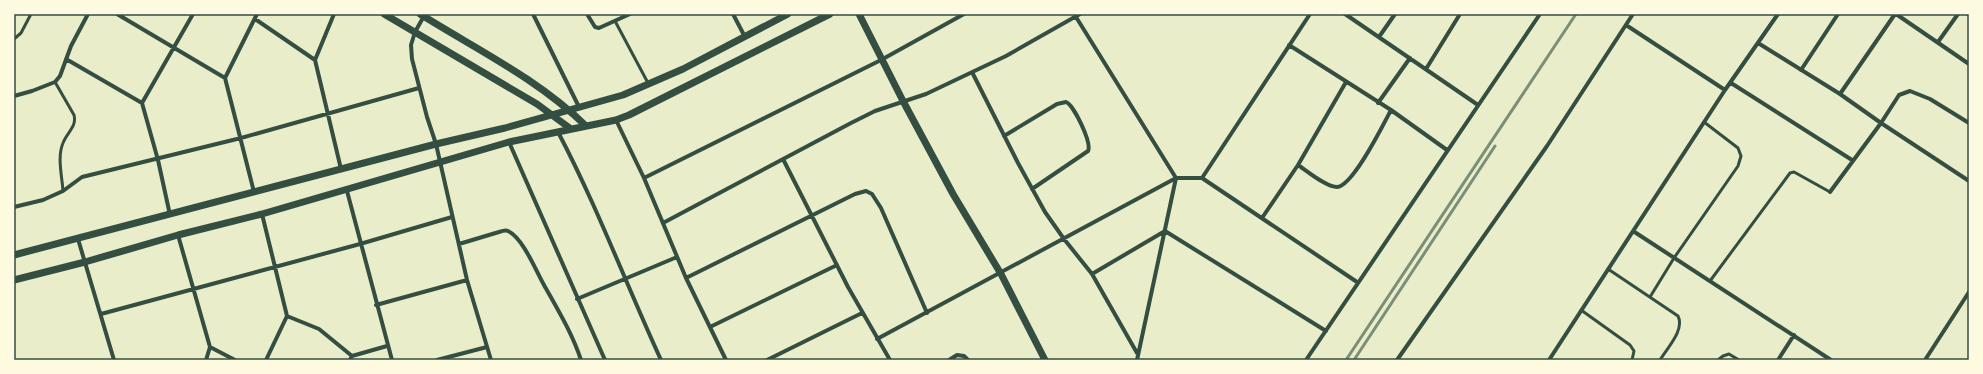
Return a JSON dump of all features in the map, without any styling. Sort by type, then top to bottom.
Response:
[{"type":"street","points":[[14,96],[55,82],[60,76],[76,34],[88,14]]},
{"type":"street","points":[[117,14],[225,78]]},
{"type":"street","points":[[142,103],[193,14]]},
{"type":"street","points":[[254,192],[225,78],[257,14]]},
{"type":"street","points":[[334,14],[314,60],[341,170]]},
{"type":"street","points":[[384,14],[553,115],[570,129]]},
{"type":"street","points":[[534,14],[578,107]]},
{"type":"street","points":[[587,14],[595,28],[605,26],[630,14]]},
{"type":"street","points":[[733,14],[745,38]]},
{"type":"street","points":[[14,255],[436,144],[553,115],[623,95],[649,85],[745,38],[788,14]]},
{"type":"street","points":[[14,280],[346,191],[440,161],[509,142],[616,120],[630,115],[830,14]]},
{"type":"street","points":[[859,14],[903,101],[953,194],[1001,274],[1045,360]]},
{"type":"street","points":[[644,178],[881,60],[964,14]]},
{"type":"street","points":[[1202,178],[1310,14]]},
{"type":"street","points":[[1345,14],[1478,105]]},
{"type":"street","points":[[1379,37],[1395,14]]},
{"type":"street","points":[[1426,69],[1460,14]]},
{"type":"street","points":[[1306,360],[1540,14]]},
{"type":"street","points":[[1398,360],[1547,146],[1633,14]]},
{"type":"street","points":[[1549,360],[1704,122],[1778,14]]},
{"type":"street","points":[[1801,70],[1838,14]]},
{"type":"street","points":[[1840,94],[1895,14],[1969,64]]},
{"type":"street","points":[[1938,42],[1958,14]]},
{"type":"street","points":[[491,360],[458,244],[436,144],[419,88],[411,52],[411,45],[415,32],[423,15],[529,81],[569,110],[586,126]]},
{"type":"street","points":[[663,223],[869,114],[926,94],[1038,40],[1077,15],[1176,178],[1136,360]]},
{"type":"street","points":[[255,19],[314,60]]},
{"type":"street","points":[[1626,24],[1726,90]]},
{"type":"street","points":[[1758,43],[1840,94],[1969,181]]},
{"type":"street","points":[[1289,45],[1391,110],[1447,150]]},
{"type":"street","points":[[1378,103],[1410,58]]},
{"type":"street","points":[[66,59],[142,103],[158,160],[170,215]]},
{"type":"street","points":[[972,72],[1032,189],[1064,238],[1092,274],[1137,353]]},
{"type":"street","points":[[1262,218],[1298,165],[1346,82]]},
{"type":"street","points":[[1731,83],[1852,160]]},
{"type":"street","points":[[14,207],[44,200],[63,191],[82,177],[138,162],[158,160],[419,88]]},
{"type":"street","points":[[1830,192],[1899,96],[1910,91],[1930,99],[1969,123]]},
{"type":"street","points":[[1004,136],[1057,104],[1066,102],[1072,106],[1089,143],[1088,151],[1032,189]]},
{"type":"street","points":[[1298,165],[1330,185],[1337,187],[1343,185],[1350,178],[1372,144],[1391,110]]},
{"type":"street","points":[[616,120],[644,178],[686,278],[726,360]]},
{"type":"street","points":[[558,132],[590,196],[625,279],[662,360]]},
{"type":"street","points":[[509,142],[604,360]]},
{"type":"street","points":[[784,159],[862,313],[890,360]]},
{"type":"street","points":[[877,339],[1001,274],[1064,238],[1176,178],[1202,178],[1358,282]]},
{"type":"street","points":[[346,191],[392,360]]},
{"type":"street","points":[[686,278],[855,194],[866,191],[872,194],[892,231],[927,312]]},
{"type":"street","points":[[262,214],[287,316],[266,360]]},
{"type":"street","points":[[101,314],[360,244],[452,217]]},
{"type":"street","points":[[458,244],[505,230],[510,233],[523,246],[558,307],[568,326],[581,360]]},
{"type":"street","points":[[1092,274],[1165,230]]},
{"type":"street","points":[[1165,230],[1326,331]]},
{"type":"street","points":[[1633,231],[1831,360]]},
{"type":"street","points":[[178,235],[192,289],[210,347],[206,360]]},
{"type":"street","points":[[78,239],[114,360]]},
{"type":"street","points":[[577,299],[677,257]]},
{"type":"street","points":[[710,328],[837,265]]},
{"type":"street","points":[[376,305],[468,280]]},
{"type":"street","points":[[1925,360],[1969,292]]},
{"type":"street","points":[[767,360],[862,313]]},
{"type":"street","points":[[287,316],[319,329],[351,358],[387,346]]},
{"type":"street","points":[[1778,360],[1794,335]]},
{"type":"street","points":[[210,347],[235,360]]},
{"type":"street","points":[[436,360],[488,347]]},
{"type":"street","points":[[948,360],[957,355],[964,356],[968,360]]},
{"type":"lane","points":[[14,39],[21,33],[31,14]]},
{"type":"lane","points":[[615,21],[649,85]]},
{"type":"lane","points":[[55,82],[74,115],[75,120],[75,124],[66,136],[61,150],[63,191]]},
{"type":"lane","points":[[1650,297],[1674,258],[1730,179],[1741,160],[1741,152],[1738,148],[1704,122]]},
{"type":"lane","points":[[1710,281],[1790,172],[1794,172],[1830,192]]},
{"type":"lane","points":[[1608,269],[1678,316],[1680,322],[1679,329],[1660,360]]},
{"type":"lane","points":[[1581,310],[1630,345],[1634,351],[1632,360]]},
{"type":"lane","points":[[1718,360],[1729,354],[1739,360]]},
{"type":"railway","points":[[1346,360],[1576,14]]},
{"type":"railway","points":[[1354,360],[1495,146]]}]
